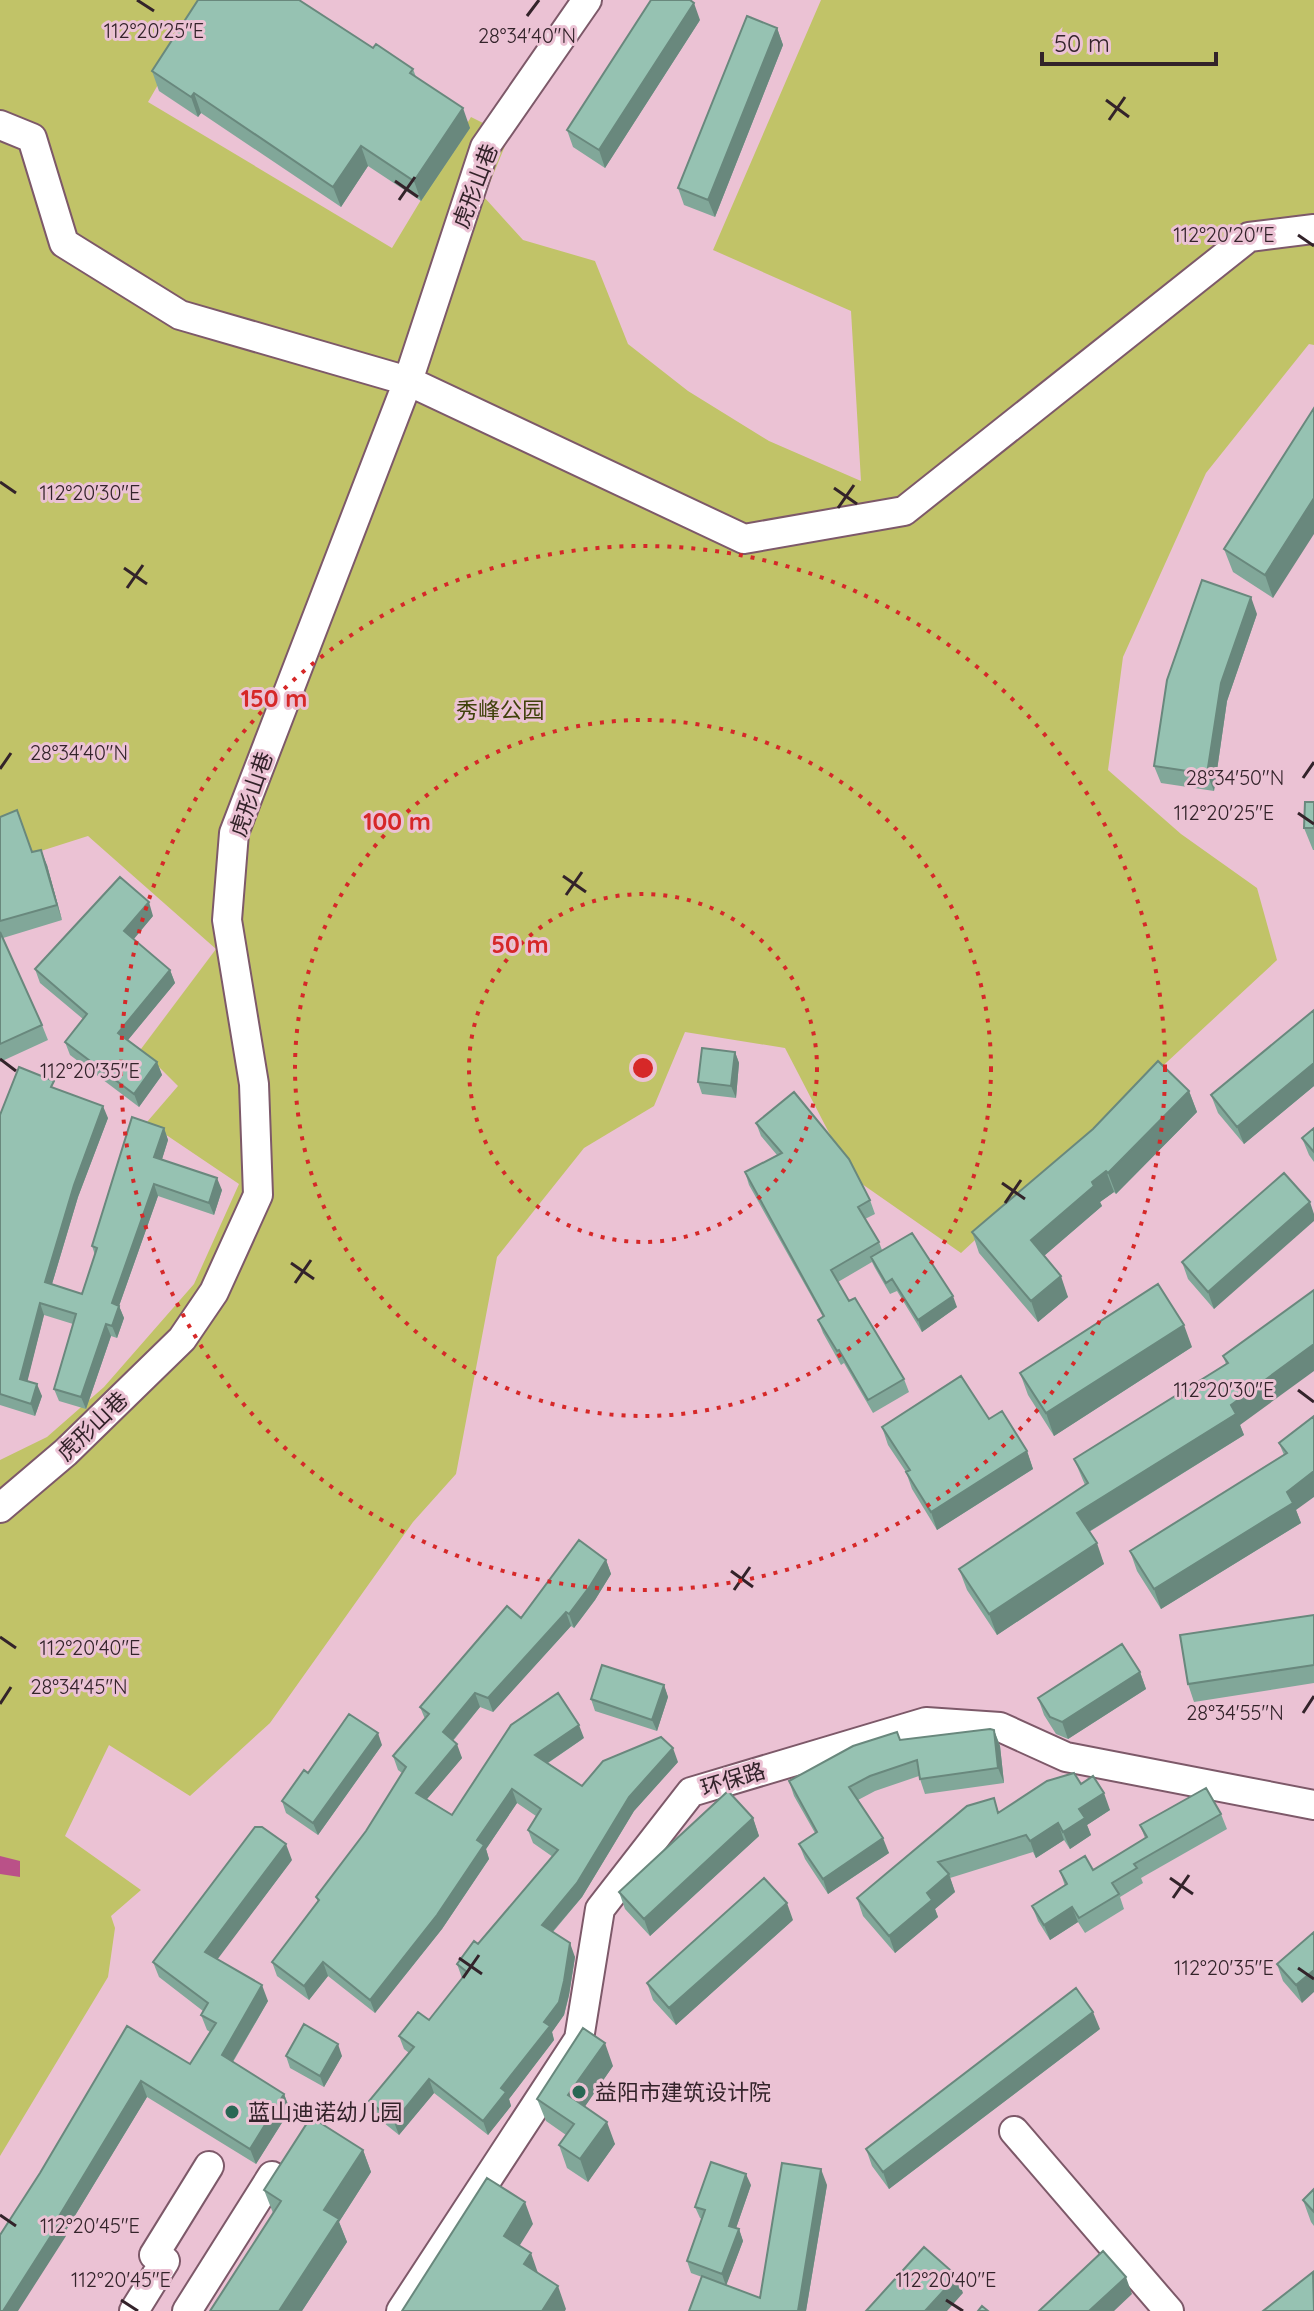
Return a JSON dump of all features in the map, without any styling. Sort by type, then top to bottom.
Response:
[{"type":"street","name":"虎形山巷","points":[[0,1508],[66,1452],[182,1339],[214,1292],[258,1195],[254,1084],[227,920],[234,833],[408,381],[485,147],[587,0]]},
{"type":"street","points":[[0,125],[32,138],[64,243],[180,315],[408,381],[744,539],[904,511],[1249,237],[1314,229]]},
{"type":"street","name":"环保路","points":[[401,2311],[579,2039],[600,1909],[691,1792],[926,1722],[1000,1727],[1066,1757],[1314,1805]]},
{"type":"street","points":[[1014,2131],[1169,2311]]},
{"type":"street","points":[[134,2311],[165,2261],[154,2255],[209,2166]]},
{"type":"street","points":[[187,2311],[272,2176]]},
{"type":"green space","name":"秀峰公园","points":[[0,0],[207,0],[148,102],[392,248],[471,117],[509,136],[484,197],[523,240],[595,261],[628,344],[688,391],[769,441],[861,481],[851,311],[713,250],[821,0],[1314,0],[1314,345],[1309,344],[1206,473],[1123,657],[1108,770],[1181,834],[1257,888],[1277,960],[961,1253],[852,1177],[785,1048],[685,1032],[654,1106],[584,1148],[497,1257],[456,1474],[413,1522],[270,1723],[190,1796],[109,1745],[65,1836],[141,1890],[111,1916],[115,1928],[108,1977],[0,2156],[0,1460],[47,1437],[104,1387],[194,1284],[239,1184],[147,1122],[178,1086],[141,1049],[216,949],[88,836],[0,864]]},
{"type":"shaded area","points":[[0,1856],[20,1861],[20,1877],[0,1874]]},
{"type":"building","points":[[198,0],[299,0],[373,48],[376,44],[413,69],[410,73],[463,108],[414,181],[361,146],[333,187],[194,93],[191,97],[152,71]]},
{"type":"building","points":[[651,0],[690,0],[694,3],[599,150],[567,130]]},
{"type":"building","points":[[747,16],[777,28],[708,200],[678,188]]},
{"type":"building","points":[[1314,408],[1314,498],[1265,575],[1224,549]]},
{"type":"building","points":[[1202,580],[1251,597],[1221,683],[1207,774],[1154,766],[1167,680]]},
{"type":"building","points":[[1305,802],[1314,802],[1314,828],[1304,828]]},
{"type":"building","points":[[17,810],[32,852],[41,850],[57,905],[0,921],[0,817]]},
{"type":"building","points":[[120,877],[149,902],[124,931],[170,970],[118,1033],[157,1062],[134,1094],[65,1042],[87,1014],[35,969]]},
{"type":"building","points":[[0,932],[42,1025],[0,1044]]},
{"type":"building","points":[[1314,1010],[1314,1063],[1237,1127],[1211,1095]]},
{"type":"building","points":[[702,1048],[735,1052],[731,1086],[698,1082]]},
{"type":"building","points":[[1158,1061],[1189,1091],[1108,1173],[1106,1171],[1092,1182],[1094,1186],[1031,1240],[1061,1276],[1031,1301],[972,1232],[1093,1129]]},
{"type":"building","points":[[19,1067],[54,1081],[51,1087],[103,1106],[74,1185],[45,1282],[82,1294],[97,1248],[92,1246],[132,1117],[164,1128],[154,1157],[217,1178],[209,1203],[154,1184],[112,1303],[119,1306],[112,1326],[106,1324],[81,1397],[54,1389],[76,1314],[40,1303],[20,1379],[37,1384],[31,1404],[0,1394],[0,1115]]},
{"type":"building","points":[[794,1092],[849,1159],[870,1200],[858,1207],[879,1242],[831,1270],[849,1301],[855,1298],[904,1379],[868,1400],[818,1320],[824,1316],[745,1172],[782,1153],[756,1123]]},
{"type":"building","points":[[1314,1128],[1314,1152],[1302,1138]]},
{"type":"building","points":[[1284,1173],[1310,1202],[1208,1292],[1182,1262]]},
{"type":"building","points":[[912,1233],[953,1296],[918,1320],[892,1279],[886,1283],[871,1257]]},
{"type":"building","points":[[1158,1284],[1184,1325],[1046,1413],[1020,1373]]},
{"type":"building","points":[[1314,1290],[1314,1344],[1231,1405],[1236,1414],[1077,1513],[1097,1543],[989,1614],[959,1569],[1088,1483],[1074,1459],[1228,1363],[1223,1356]]},
{"type":"building","points":[[961,1376],[989,1419],[1002,1411],[1027,1451],[931,1512],[906,1472],[910,1470],[882,1427]]},
{"type":"building","points":[[1314,1416],[1314,1471],[1287,1492],[1293,1503],[1154,1589],[1130,1551],[1287,1453],[1279,1443]]},
{"type":"building","points":[[579,1540],[606,1560],[590,1586],[569,1614],[566,1612],[488,1698],[475,1693],[443,1732],[457,1744],[416,1793],[452,1815],[511,1725],[558,1693],[579,1725],[535,1755],[582,1786],[603,1761],[661,1737],[673,1748],[629,1797],[577,1883],[542,1925],[570,1943],[564,1981],[559,2002],[544,2022],[550,2026],[501,2088],[506,2092],[483,2121],[429,2079],[394,2122],[369,2101],[414,2047],[399,2036],[418,2012],[429,2020],[467,1972],[457,1964],[474,1941],[478,1944],[558,1850],[528,1830],[541,1809],[512,1789],[477,1840],[484,1845],[437,1915],[370,2000],[323,1962],[304,1986],[272,1962],[319,1900],[316,1897],[366,1831],[406,1767],[393,1756],[429,1714],[420,1707],[507,1606],[521,1618]]},
{"type":"building","points":[[1314,1615],[1314,1665],[1188,1684],[1180,1635]]},
{"type":"building","points":[[1122,1644],[1140,1672],[1062,1722],[1050,1717],[1038,1698]]},
{"type":"building","points":[[602,1665],[664,1685],[652,1720],[591,1699]]},
{"type":"building","points":[[349,1714],[378,1733],[313,1823],[282,1801],[304,1770],[308,1773]]},
{"type":"building","points":[[994,1730],[998,1768],[920,1779],[917,1760],[870,1776],[849,1787],[883,1838],[823,1879],[799,1844],[817,1832],[789,1781],[853,1746],[897,1732],[900,1740]]},
{"type":"building","points":[[1074,1773],[1081,1784],[1093,1776],[1104,1793],[1079,1809],[1085,1818],[1063,1832],[1058,1823],[1030,1841],[1026,1835],[938,1862],[949,1874],[927,1893],[932,1900],[889,1936],[857,1898],[967,1806],[994,1798],[998,1813],[1047,1781]]},
{"type":"building","points":[[1206,1788],[1221,1814],[1134,1864],[1137,1868],[1112,1883],[1119,1894],[1079,1918],[1072,1907],[1044,1925],[1032,1906],[1067,1884],[1060,1871],[1085,1856],[1093,1870],[1147,1837],[1140,1825]]},
{"type":"building","points":[[728,1791],[753,1818],[644,1919],[619,1892]]},
{"type":"building","points":[[255,1827],[262,1827],[286,1844],[205,1952],[262,1985],[222,2055],[284,2094],[250,2149],[141,2081],[58,2218],[61,2220],[3,2311],[0,2311],[0,2235],[127,2026],[190,2064],[216,2023],[201,2015],[208,2003],[153,1962]]},
{"type":"building","points":[[764,1878],[787,1903],[669,2008],[647,1983]]},
{"type":"building","points":[[1314,1932],[1314,1970],[1296,1985],[1277,1964]]},
{"type":"building","points":[[1076,1988],[1093,2012],[883,2172],[866,2149]]},
{"type":"building","points":[[304,2024],[338,2044],[320,2076],[286,2056]]},
{"type":"building","points":[[583,2028],[605,2043],[568,2095],[607,2122],[580,2159],[559,2145],[574,2124],[537,2099]]},
{"type":"building","points":[[311,2117],[363,2150],[324,2210],[339,2219],[279,2311],[210,2311],[281,2201],[264,2190]]},
{"type":"building","points":[[711,2162],[746,2174],[729,2226],[739,2229],[722,2274],[687,2261],[705,2210],[695,2207]]},
{"type":"building","points":[[782,2163],[821,2169],[798,2311],[689,2311],[702,2276],[760,2298]]},
{"type":"building","points":[[487,2178],[525,2202],[504,2236],[531,2253],[524,2264],[558,2286],[542,2311],[402,2311]]},
{"type":"building","points":[[1314,2189],[1314,2212],[1303,2200]]},
{"type":"building","points":[[924,2247],[957,2276],[925,2311],[866,2311]]},
{"type":"building","points":[[1103,2251],[1126,2277],[1089,2311],[1039,2311]]},
{"type":"building","points":[[1313,2272],[1314,2311],[1263,2311]]},
{"type":"place","name":"益阳市建筑设计院","points":[[579,2092]]},
{"type":"place","name":"蓝山迪诺幼儿园","points":[[232,2112]]}]
